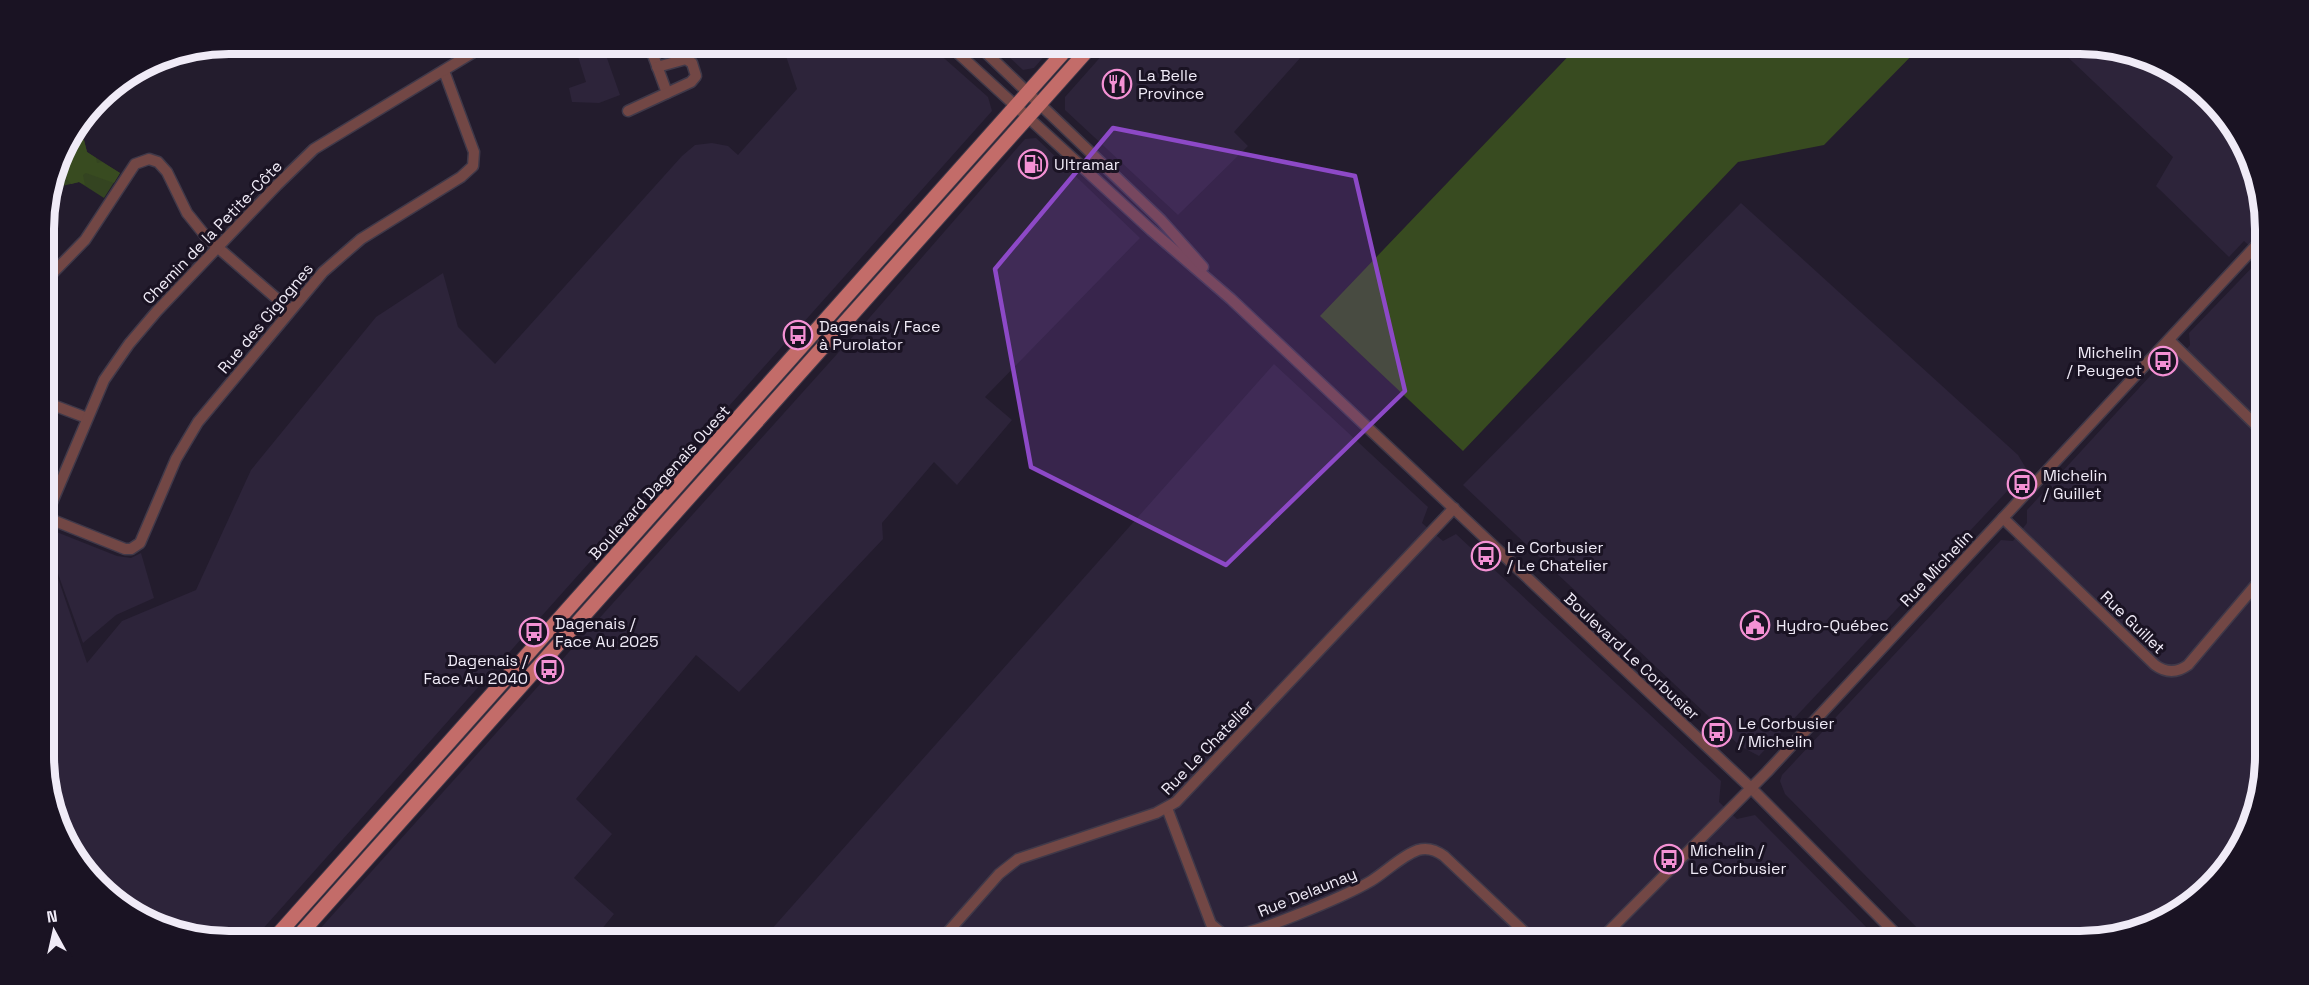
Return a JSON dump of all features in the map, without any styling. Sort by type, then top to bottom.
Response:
[{"type":"main road","name":"Boulevard Dagenais Ouest","points":[[282,931],[1062,54]]},
{"type":"main road","name":"Boulevard Dagenais Ouest","points":[[304,931],[1084,54]]},
{"type":"street","name":"Chemin de la Petite-Côte","points":[[54,497],[104,380],[129,344],[277,184],[318,146],[471,54]]},
{"type":"street","points":[[652,54],[667,93]]},
{"type":"street","name":"Boulevard Le Corbusier","points":[[959,54],[1151,230],[1231,299],[1454,508],[1751,788],[1893,931]]},
{"type":"street","name":"Boulevard Le Corbusier","points":[[987,54],[1161,220],[1231,299]]},
{"type":"street","points":[[628,111],[693,80],[694,71],[690,61],[684,59],[657,67]]},
{"type":"street","name":"Rue des Cigognes","points":[[54,522],[121,548],[129,549],[137,546],[189,436],[203,415],[290,310],[348,248],[461,177],[474,166],[474,152],[444,71]]},
{"type":"street","points":[[54,272],[85,240],[133,166],[143,159],[155,160],[164,168],[189,217],[290,310]]},
{"type":"street","name":"Rue Michelin","points":[[1609,931],[1751,788],[2255,247]]},
{"type":"street","points":[[2169,340],[2255,424]]},
{"type":"street","points":[[54,405],[87,418]]},
{"type":"street","name":"Rue Le Chatelier","points":[[949,931],[999,874],[1018,859],[1167,808],[1184,795],[1454,508]]},
{"type":"street","name":"Rue Guillet","points":[[2004,518],[2155,664],[2167,671],[2180,670],[2188,665],[2255,586]]},
{"type":"street","name":"Rue Delaunay","points":[[1167,808],[1211,924],[1219,931]]},
{"type":"street","name":"Rue Delaunay","points":[[1250,931],[1333,900],[1369,882],[1415,852],[1428,849],[1441,854],[1523,931]]},
{"type":"highlighted area","points":[[1113,128],[1355,176],[1405,391],[1226,565],[1031,467],[995,269]]},
{"type":"shaded area","points":[[577,54],[606,54],[620,95],[599,103],[572,102],[569,88],[586,82]]},
{"type":"shaded area","points":[[785,54],[939,54],[988,97],[992,111],[261,931],[195,928],[162,918],[142,908],[105,880],[77,843],[67,823],[56,778],[54,566],[87,663],[122,621],[196,590],[251,470],[376,317],[443,273],[458,327],[495,364],[682,156],[695,145],[712,143],[728,146],[738,155],[797,89]]},
{"type":"shaded area","points":[[1006,54],[1046,54],[1034,68],[1023,70]]},
{"type":"shaded area","points":[[1103,54],[1304,54],[1234,132],[1248,146],[1178,215],[1065,110],[1065,97]]},
{"type":"shaded area","points":[[2065,54],[2114,57],[2147,67],[2167,77],[2204,105],[2232,142],[2242,162],[2253,207],[2255,251],[2244,241],[2229,257],[2156,186],[2173,157]]},
{"type":"shaded area","points":[[1036,138],[1140,238],[985,397],[1012,420],[957,485],[934,462],[882,523],[883,539],[739,692],[696,655],[576,799],[612,834],[574,878],[614,914],[600,931],[318,931],[864,324],[1025,139]]},
{"type":"shaded area","points":[[1741,203],[2018,455],[2027,470],[1759,756],[1740,746],[1463,485]]},
{"type":"shaded area","points":[[2255,264],[2255,767],[2252,790],[2242,823],[2232,843],[2204,880],[2177,901],[2136,922],[2091,931],[1920,931],[1785,794],[1780,781],[1782,775],[2001,540],[2013,541],[2027,523],[2027,510],[2162,363],[2176,361],[2190,345],[2189,333]]},
{"type":"shaded area","points":[[1274,364],[1428,507],[1422,523],[1443,541],[1456,534],[1721,781],[1719,802],[1737,819],[1755,815],[1870,931],[770,931]]},
{"type":"shaded area","points":[[54,531],[117,556],[131,558],[141,553],[154,598],[116,615],[83,643],[54,563]]},
{"type":"green space","points":[[1570,54],[1913,54],[1824,145],[1738,162],[1463,451],[1320,316]]},
{"type":"green space","points":[[79,139],[84,140],[87,152],[120,173],[104,198],[79,182],[62,186],[60,184],[67,162]]},
{"type":"green space","points":[[79,139],[84,140],[87,152],[96,158],[97,163],[102,162],[120,173],[114,183],[86,173],[83,175],[85,185],[79,182],[71,184],[67,179],[67,162]]},
{"type":"place","name":"La Belle Province","points":[[1117,84]]},
{"type":"place","name":"Ultramar","points":[[1033,164]]},
{"type":"place","name":"Dagenais / Face à Purolator","points":[[798,335]]},
{"type":"place","name":"Michelin / Peugeot","points":[[2163,361]]},
{"type":"place","name":"Michelin / Guillet","points":[[2022,484]]},
{"type":"place","name":"Le Corbusier / Le Chatelier","points":[[1486,556]]},
{"type":"place","name":"Hydro-Québec","points":[[1755,625]]},
{"type":"place","name":"Dagenais / Face Au 2025","points":[[534,632]]},
{"type":"place","name":"Dagenais / Face Au 2040","points":[[549,669]]},
{"type":"place","name":"Le Corbusier / Michelin","points":[[1717,732]]},
{"type":"place","name":"Michelin / Le Corbusier","points":[[1669,859]]}]
